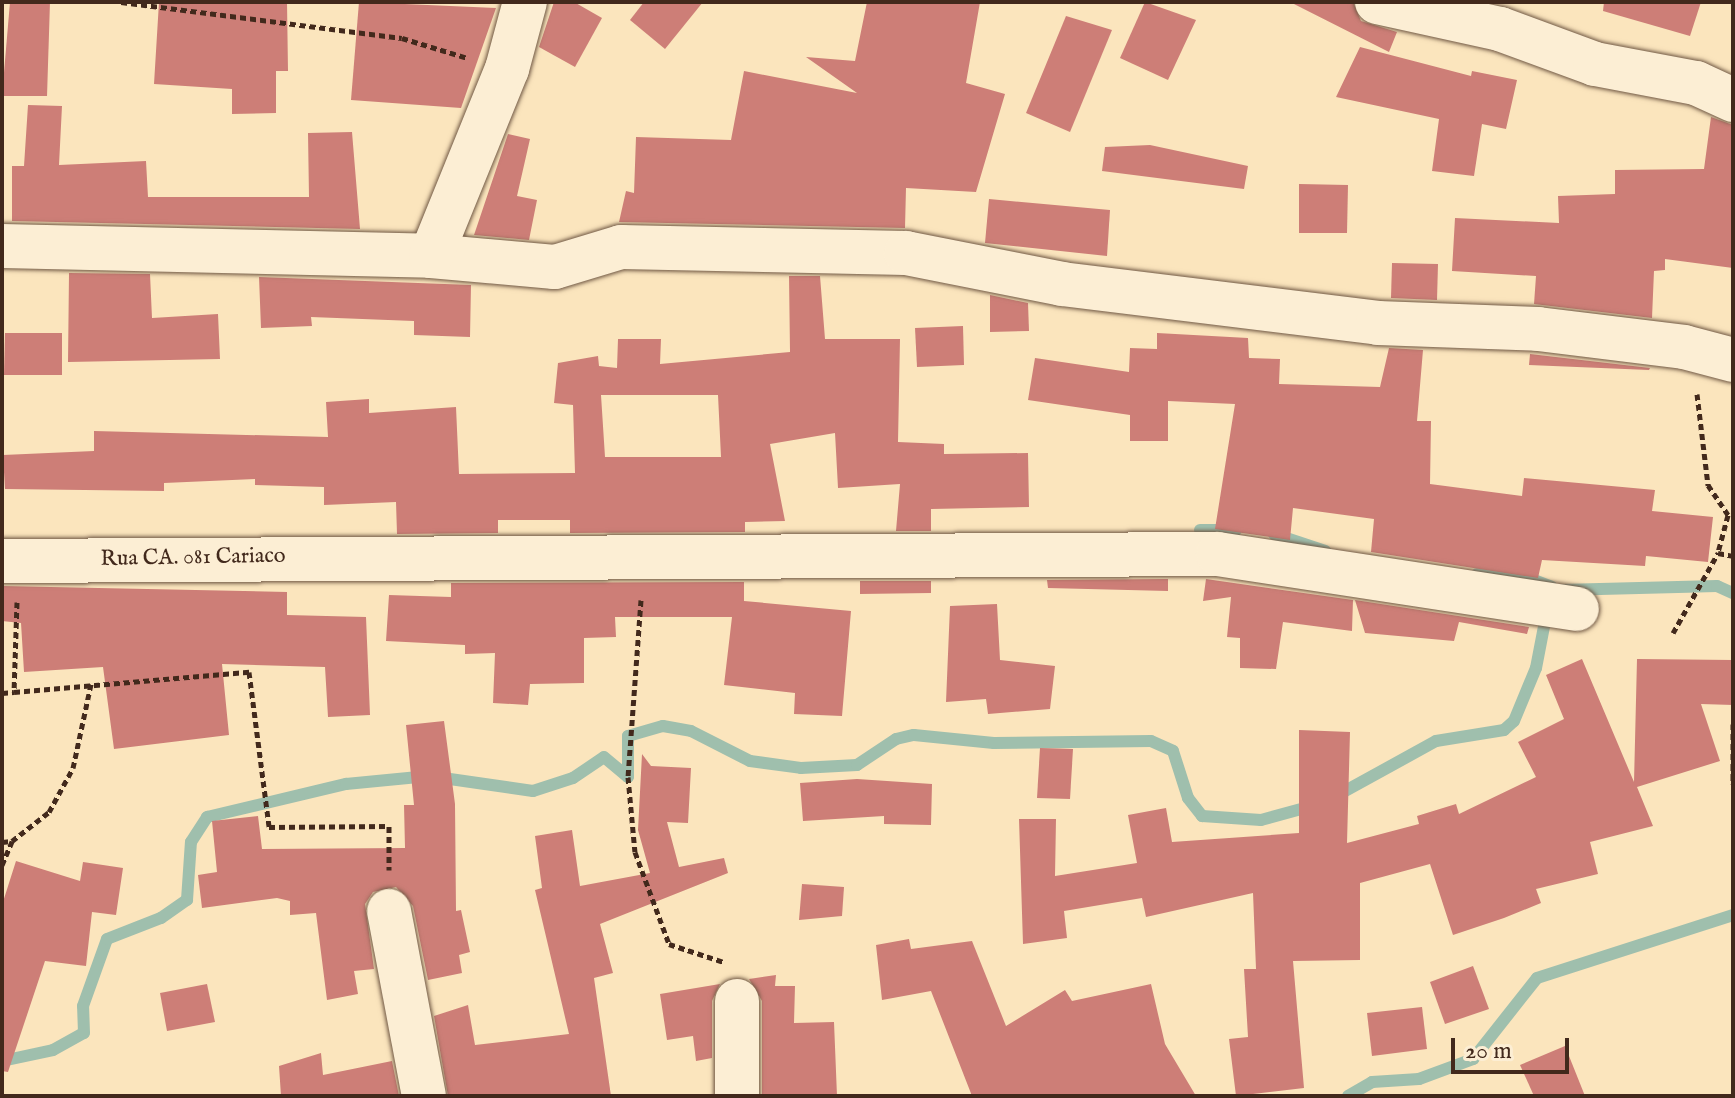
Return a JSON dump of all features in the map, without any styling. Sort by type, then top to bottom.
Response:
[{"type":"street","points":[[431,256],[507,69],[525,2]]},
{"type":"street","points":[[1377,2],[1500,29],[1595,64],[1696,83],[1733,100]]},
{"type":"street","points":[[2,246],[431,256],[555,267],[621,247],[906,253],[1046,282],[1378,323],[1538,329],[1684,347],[1733,360]]},
{"type":"street","name":"Rua CA. 081 Cariaco","points":[[10,561],[385,556],[642,559],[1218,554],[1577,609]]},
{"type":"street","points":[[389,911],[424,1096]]},
{"type":"street","points":[[737,1001],[737,1096]]},
{"type":"path","points":[[121,2],[402,38],[507,69]]},
{"type":"path","points":[[1673,633],[1718,553],[1728,515],[1708,485],[1700,447],[1698,355],[1684,347]]},
{"type":"path","points":[[1718,553],[1733,556]]},
{"type":"path","points":[[642,559],[628,777],[635,852],[669,944],[723,960],[737,1001]]},
{"type":"path","points":[[10,561],[14,692]]},
{"type":"path","points":[[2,693],[249,672],[269,827],[389,826],[389,911]]},
{"type":"path","points":[[2,865],[12,841],[49,812],[73,768],[91,684]]},
{"type":"path","points":[[1733,724],[1733,784]]},
{"type":"path","points":[[2,842],[12,841]]},
{"type":"building","points":[[10,2],[50,2],[47,96],[2,96]]},
{"type":"building","points":[[159,2],[287,2],[288,71],[276,71],[276,113],[232,114],[232,89],[154,84]]},
{"type":"building","points":[[359,2],[496,8],[461,108],[351,100]]},
{"type":"building","points":[[554,2],[574,2],[602,18],[575,67],[539,47]]},
{"type":"building","points":[[644,2],[703,2],[665,49],[630,20]]},
{"type":"building","points":[[867,2],[980,2],[966,83],[1005,94],[976,192],[906,188],[905,228],[619,222],[626,191],[634,193],[636,137],[731,140],[744,71],[857,93],[806,57],[855,61]]},
{"type":"building","points":[[1145,2],[1196,20],[1168,80],[1120,58]]},
{"type":"building","points":[[1290,2],[1353,2],[1361,21],[1397,32],[1389,52]]},
{"type":"building","points":[[1604,2],[1701,2],[1690,36],[1603,11]]},
{"type":"building","points":[[1066,16],[1112,30],[1070,132],[1026,113]]},
{"type":"building","points":[[1360,47],[1471,76],[1472,71],[1517,80],[1506,129],[1482,124],[1474,176],[1432,171],[1439,119],[1336,97]]},
{"type":"building","points":[[28,105],[62,106],[59,165],[146,161],[148,197],[309,197],[308,133],[352,132],[360,229],[12,221],[12,166],[24,166]]},
{"type":"building","points":[[1711,117],[1733,125],[1733,268],[1665,259],[1665,270],[1654,271],[1652,318],[1534,304],[1536,276],[1452,271],[1455,218],[1559,223],[1558,196],[1615,194],[1615,170],[1704,169]]},
{"type":"building","points":[[508,134],[530,139],[517,196],[537,200],[529,240],[474,235]]},
{"type":"building","points":[[1150,145],[1248,166],[1244,189],[1102,171],[1105,147]]},
{"type":"building","points":[[1299,184],[1348,185],[1347,233],[1299,233]]},
{"type":"building","points":[[989,199],[1110,210],[1107,256],[985,243]]},
{"type":"building","points":[[1392,263],[1438,264],[1437,300],[1391,298]]},
{"type":"building","points":[[69,273],[150,274],[152,318],[218,314],[220,359],[68,362]]},
{"type":"building","points":[[789,276],[820,276],[825,339],[900,339],[898,442],[944,444],[944,454],[1028,453],[1029,507],[931,509],[931,531],[896,531],[900,484],[838,488],[835,433],[770,444],[785,521],[745,522],[745,532],[570,533],[570,520],[498,520],[498,533],[397,534],[396,502],[324,505],[324,487],[255,485],[255,479],[164,483],[164,491],[5,489],[3,455],[94,451],[94,431],[328,437],[326,402],[369,399],[369,413],[456,407],[459,474],[575,473],[573,405],[554,403],[558,363],[598,356],[599,366],[617,368],[618,339],[661,339],[660,364],[790,352]],"holes":[[[601,395],[718,395],[721,457],[605,457]]]},
{"type":"building","points":[[259,277],[471,285],[470,337],[414,335],[414,321],[311,317],[312,326],[261,328]]},
{"type":"building","points":[[990,295],[1028,303],[1029,331],[990,332]]},
{"type":"building","points":[[963,326],[964,365],[917,367],[915,328]]},
{"type":"building","points":[[5,333],[62,333],[62,375],[4,375]]},
{"type":"building","points":[[1157,333],[1248,338],[1249,358],[1280,359],[1279,384],[1380,387],[1389,348],[1423,350],[1417,421],[1431,421],[1430,484],[1522,496],[1524,478],[1655,490],[1652,511],[1713,517],[1708,562],[1646,556],[1645,566],[1542,560],[1538,578],[1371,552],[1374,519],[1293,508],[1290,540],[1215,529],[1235,404],[1168,401],[1168,441],[1130,441],[1130,415],[1028,400],[1035,358],[1129,372],[1130,348],[1157,349]]},
{"type":"building","points":[[1530,354],[1650,368],[1529,365]]},
{"type":"building","points":[[1168,579],[1168,591],[1048,588],[1047,580]]},
{"type":"building","points":[[1206,579],[1353,600],[1352,631],[1283,622],[1276,669],[1240,668],[1240,638],[1227,637],[1231,597],[1203,601]]},
{"type":"building","points":[[860,581],[931,581],[931,593],[860,594]]},
{"type":"building","points":[[744,582],[744,601],[851,611],[842,716],[794,714],[795,693],[724,685],[732,617],[615,617],[616,637],[584,638],[584,683],[530,684],[528,705],[493,703],[495,653],[465,654],[465,645],[386,641],[389,595],[451,597],[451,583]]},
{"type":"building","points":[[2,586],[287,592],[287,615],[366,617],[370,715],[328,717],[325,667],[222,664],[229,735],[114,749],[103,667],[24,672],[21,623],[2,621]]},
{"type":"building","points":[[1355,600],[1529,627],[1527,634],[1459,622],[1454,641],[1365,633]]},
{"type":"building","points":[[997,604],[1000,660],[1055,666],[1050,709],[988,714],[986,699],[946,702],[950,606]]},
{"type":"building","points":[[1582,659],[1634,782],[1637,659],[1733,660],[1733,705],[1701,704],[1720,761],[1637,787],[1653,826],[1590,842],[1598,874],[1536,889],[1541,903],[1504,918],[1453,935],[1430,864],[1360,883],[1360,960],[1293,961],[1304,1088],[1236,1096],[1229,1039],[1248,1037],[1244,969],[1256,969],[1253,893],[1146,917],[1142,898],[1064,911],[1067,938],[1023,944],[1019,819],[1056,819],[1055,876],[1137,863],[1128,815],[1166,808],[1172,842],[1299,833],[1299,730],[1350,732],[1347,843],[1419,824],[1417,816],[1456,804],[1459,814],[1536,777],[1518,742],[1564,719],[1546,675]]},
{"type":"building","points":[[444,721],[455,804],[456,911],[461,910],[470,952],[459,955],[462,973],[428,980],[413,906],[396,887],[373,892],[365,904],[374,969],[354,971],[358,994],[327,1000],[316,913],[290,915],[290,901],[277,898],[202,908],[198,875],[217,872],[212,821],[258,816],[262,849],[405,848],[404,805],[414,805],[406,725]]},
{"type":"building","points":[[1040,748],[1073,749],[1070,799],[1037,798]]},
{"type":"building","points":[[642,754],[651,766],[691,768],[688,823],[667,822],[679,867],[724,858],[728,873],[600,924],[613,973],[594,978],[611,1096],[448,1096],[434,1016],[468,1005],[475,1045],[569,1034],[535,890],[542,888],[535,836],[572,830],[580,886],[650,873],[638,830]]},
{"type":"building","points":[[857,779],[932,784],[931,825],[884,824],[884,816],[803,821],[800,783]]},
{"type":"building","points":[[16,861],[80,881],[83,862],[123,868],[116,915],[92,912],[86,966],[45,961],[8,1072],[2,1071],[2,905]]},
{"type":"building","points":[[802,884],[844,887],[842,916],[799,920]]},
{"type":"building","points":[[909,939],[911,949],[972,941],[1006,1026],[1065,990],[1072,1001],[1151,984],[1165,1044],[1196,1096],[972,1096],[931,991],[882,1000],[876,945]]},
{"type":"building","points":[[1473,966],[1489,1009],[1445,1024],[1430,982]]},
{"type":"building","points":[[776,975],[775,986],[795,986],[794,1023],[834,1022],[837,1096],[762,1096],[762,1001],[749,979]]},
{"type":"building","points":[[207,984],[215,1022],[167,1031],[160,993]]},
{"type":"building","points":[[720,984],[712,1001],[712,1058],[696,1061],[693,1036],[667,1040],[660,994]]},
{"type":"building","points":[[1422,1007],[1427,1049],[1372,1056],[1367,1013]]},
{"type":"building","points":[[1565,1046],[1585,1096],[1534,1096],[1520,1065]]},
{"type":"building","points":[[321,1053],[323,1075],[392,1061],[399,1096],[281,1096],[279,1066]]},
{"type":"waterway","points":[[1200,530],[1236,530]]},
{"type":"waterway","points":[[1274,534],[1325,551]]},
{"type":"waterway","points":[[1477,574],[1521,575],[1552,587]]},
{"type":"waterway","points":[[1561,590],[1717,586],[1733,593]]},
{"type":"waterway","points":[[1336,796],[1436,741],[1504,730],[1514,721],[1536,668],[1547,611]]},
{"type":"waterway","points":[[2,1061],[53,1050],[84,1033],[83,1006],[107,939],[161,918],[187,900],[191,842],[207,817],[346,784],[429,776],[533,791],[573,778],[604,757],[628,777],[628,736],[663,726],[691,731],[750,761],[801,768],[857,765],[896,739],[914,735],[994,743],[1151,741],[1173,751],[1188,798],[1202,816],[1261,820],[1312,806]]},
{"type":"waterway","points":[[1348,1096],[1372,1082],[1419,1079],[1473,1059],[1537,978],[1733,915]]}]
